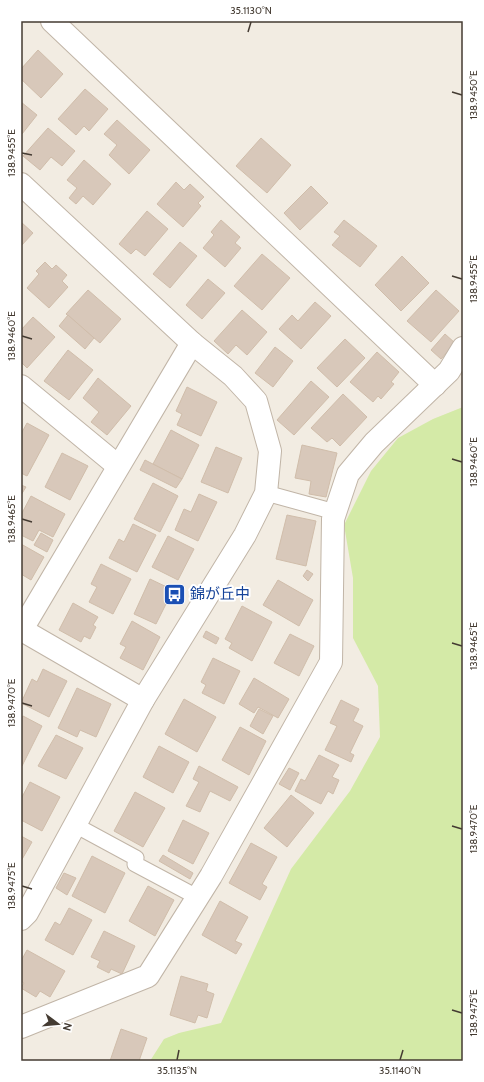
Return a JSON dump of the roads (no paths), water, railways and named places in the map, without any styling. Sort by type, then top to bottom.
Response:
[{"type":"street","points":[[52,21],[435,385]]},
{"type":"street","points":[[21,184],[192,343],[233,376],[256,401],[270,451],[266,493],[246,535],[143,700],[27,913],[21,919]]},
{"type":"street","points":[[143,700],[21,630],[192,343]]},
{"type":"street","points":[[21,1027],[148,976],[211,876],[331,662],[333,519],[348,474],[374,443],[449,371],[463,348]]},
{"type":"street","points":[[21,386],[118,466]]},
{"type":"lane","points":[[266,493],[335,512]]},
{"type":"lane","points":[[75,825],[136,858],[136,864],[197,897]]},
{"type":"place","name":"錦が丘中","points":[[175,594]]}]
